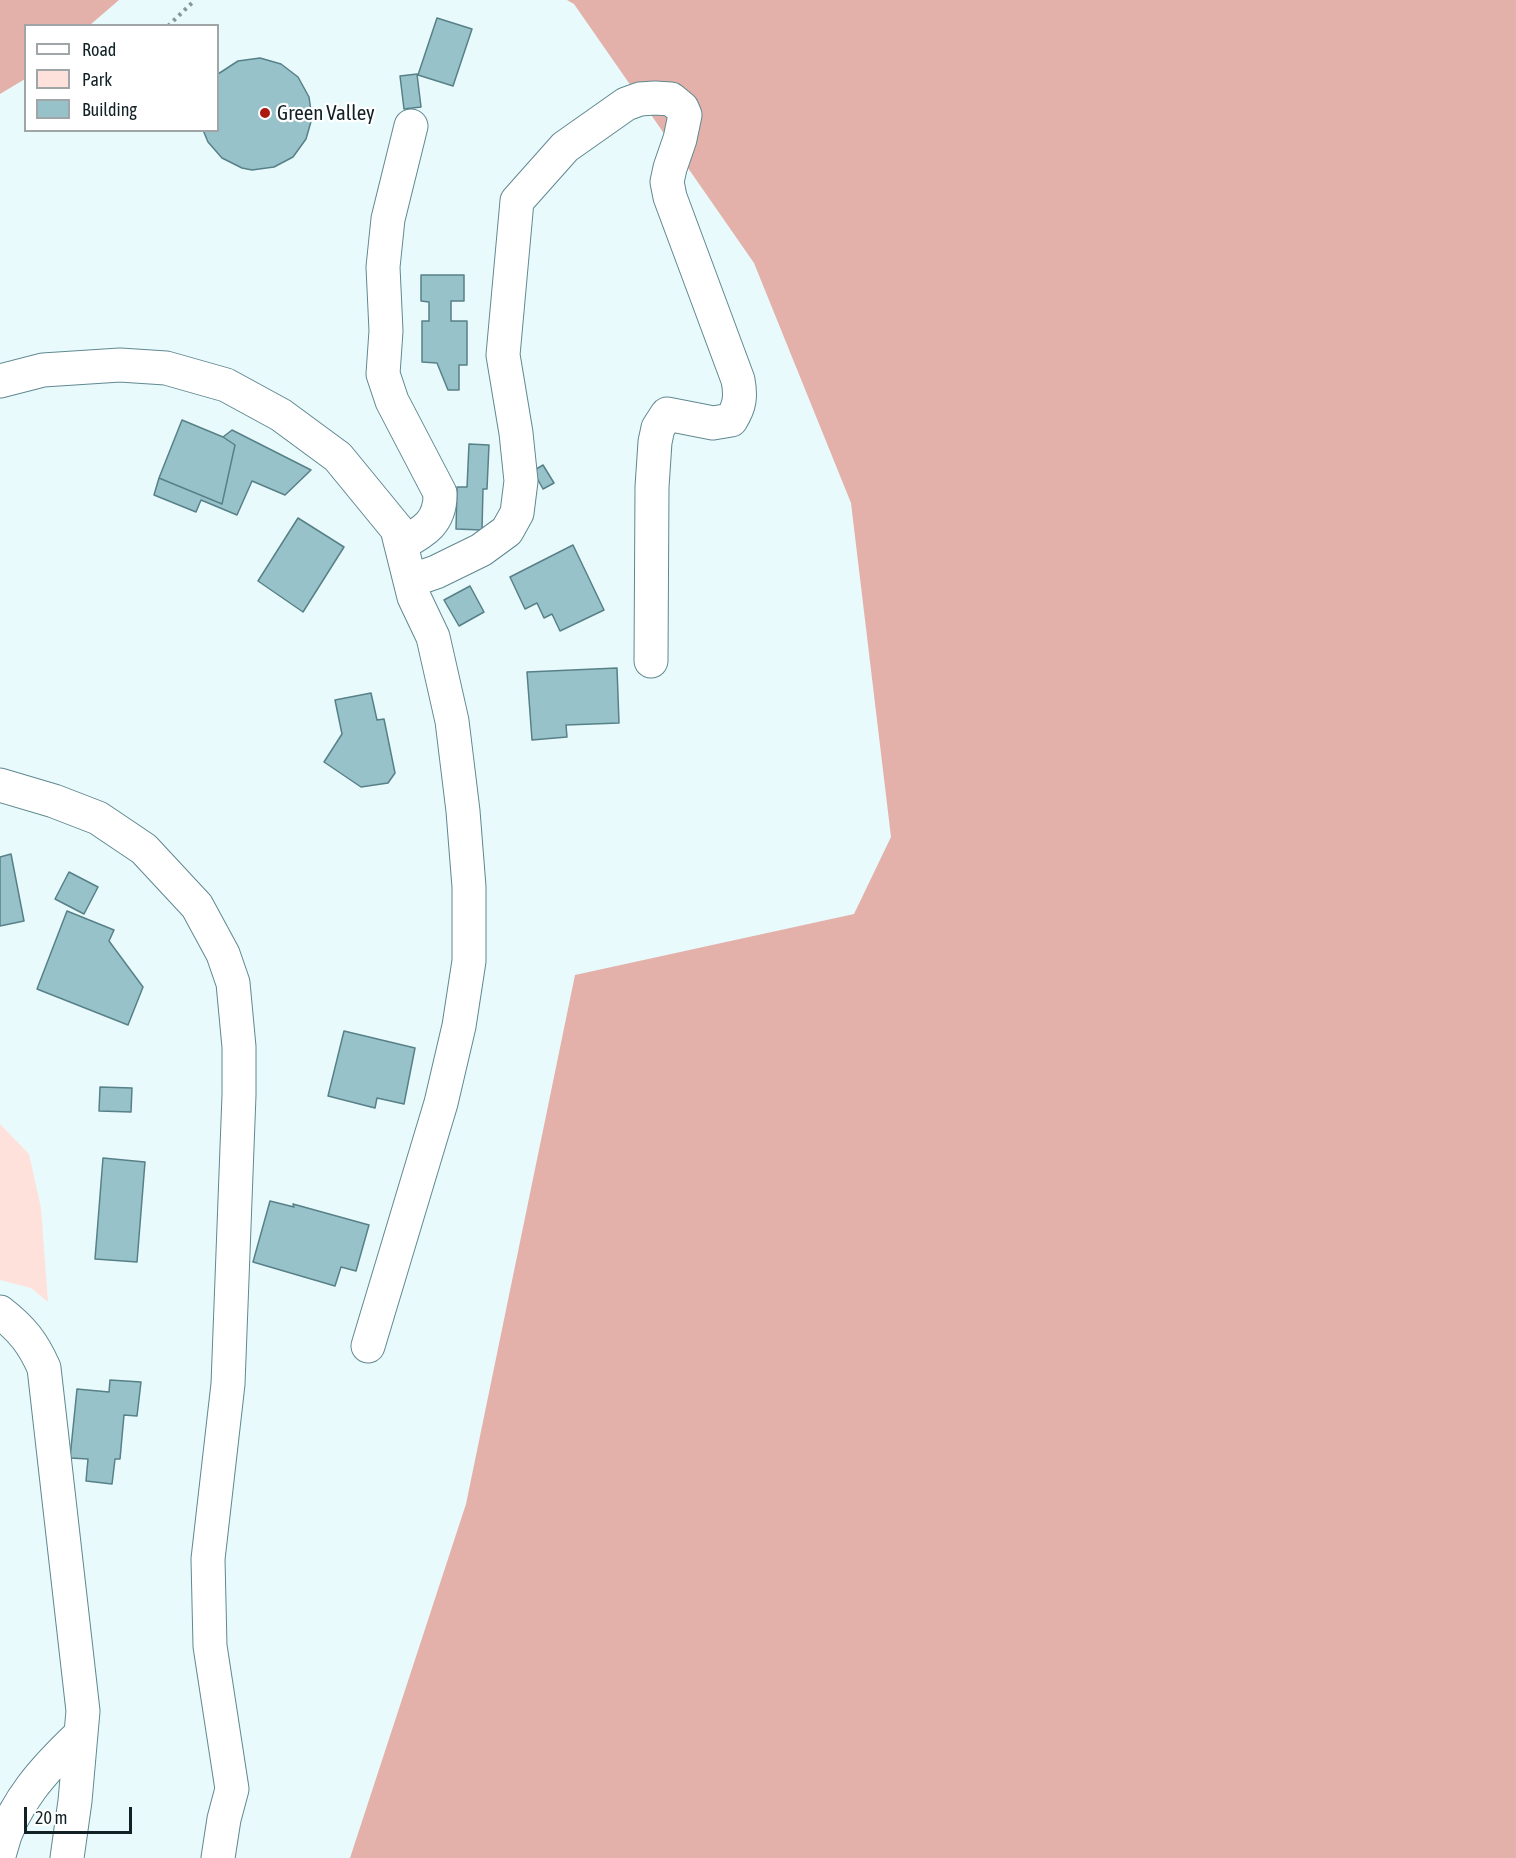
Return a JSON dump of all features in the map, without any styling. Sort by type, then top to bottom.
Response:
[{"type":"street","points":[[410,581],[436,572],[482,550],[507,531],[517,513],[521,481],[516,433],[503,355],[517,201],[565,147],[613,112],[640,99],[671,99],[682,108],[685,115],[680,139],[669,168],[667,182],[670,197],[738,380],[741,395],[738,410],[731,420],[713,423],[667,414],[658,428],[652,487],[651,660]]},
{"type":"street","points":[[401,544],[421,533],[434,521],[440,500],[440,493],[392,401],[383,374],[386,331],[383,267],[388,219],[411,126]]},
{"type":"street","points":[[0,381],[43,370],[120,365],[166,368],[226,386],[281,415],[338,457],[398,529],[414,597],[433,637],[452,720],[469,887],[468,961],[459,1026],[441,1103],[368,1346]]},
{"type":"street","points":[[0,785],[54,801],[98,818],[144,849],[197,906],[223,954],[233,983],[239,1047],[239,1095],[228,1384],[208,1559],[210,1646],[232,1789],[224,1819],[218,1858]]},
{"type":"street","points":[[0,1312],[23,1331],[45,1368],[83,1711],[75,1802],[67,1858]]},
{"type":"street","points":[[0,1852],[17,1809],[48,1766],[81,1734]]},
{"type":"path","points":[[170,24],[195,0]]},
{"type":"green space","points":[[0,1124],[29,1154],[41,1208],[48,1302],[31,1288],[0,1280]]},
{"type":"shaded area","points":[[0,0],[119,0],[91,24],[24,24],[24,80],[0,94]]},
{"type":"shaded area","points":[[567,0],[1516,0],[1516,1858],[350,1858],[466,1504],[575,975],[854,914],[891,837],[851,503],[754,263],[574,4]]},
{"type":"building","points":[[437,18],[472,29],[453,86],[418,75]]},
{"type":"building","name":"Green Valley","points":[[260,58],[281,64],[298,77],[309,97],[312,118],[306,139],[293,157],[274,167],[252,170],[242,168],[222,158],[208,142],[204,132],[219,132],[219,73],[238,61]]},
{"type":"building","points":[[417,74],[421,107],[404,109],[400,76]]},
{"type":"building","points":[[421,275],[464,275],[464,301],[451,301],[451,321],[467,321],[467,365],[459,365],[459,390],[448,390],[437,363],[422,362],[422,321],[429,321],[429,302],[421,301]]},
{"type":"building","points":[[182,420],[223,437],[235,445],[222,504],[159,478]]},
{"type":"building","points":[[232,430],[311,470],[285,495],[252,481],[237,515],[201,500],[196,512],[154,495],[159,478],[222,504],[235,445],[223,437]]},
{"type":"building","points":[[469,444],[489,445],[487,489],[483,489],[482,530],[456,529],[457,487],[467,487]]},
{"type":"building","points":[[543,465],[554,483],[543,489],[533,471]]},
{"type":"building","points":[[298,518],[344,547],[303,612],[258,581]]},
{"type":"building","points":[[573,545],[604,610],[560,631],[552,614],[544,618],[537,603],[525,609],[510,577]]},
{"type":"building","points":[[470,586],[484,612],[459,626],[444,600]]},
{"type":"building","points":[[617,668],[619,723],[566,725],[567,737],[532,740],[527,672]]},
{"type":"building","points":[[371,693],[377,720],[384,719],[395,773],[388,783],[361,787],[324,762],[342,734],[335,700]]},
{"type":"building","points":[[11,854],[24,921],[0,926],[0,857]]},
{"type":"building","points":[[69,872],[98,887],[84,914],[55,899]]},
{"type":"building","points":[[67,911],[114,930],[109,941],[143,987],[128,1025],[37,989]]},
{"type":"building","points":[[344,1031],[415,1048],[404,1104],[377,1098],[375,1108],[328,1096]]},
{"type":"building","points":[[100,1087],[132,1088],[131,1112],[99,1111]]},
{"type":"building","points":[[103,1158],[145,1162],[137,1262],[95,1259]]},
{"type":"building","points":[[270,1201],[294,1207],[293,1204],[369,1225],[356,1271],[341,1267],[335,1286],[253,1262]]},
{"type":"building","points":[[110,1380],[141,1382],[137,1416],[124,1415],[120,1459],[115,1459],[112,1484],[86,1481],[88,1459],[70,1458],[77,1389],[109,1392]]},
{"type":"place","name":"Green Valley","points":[[265,113]]}]
